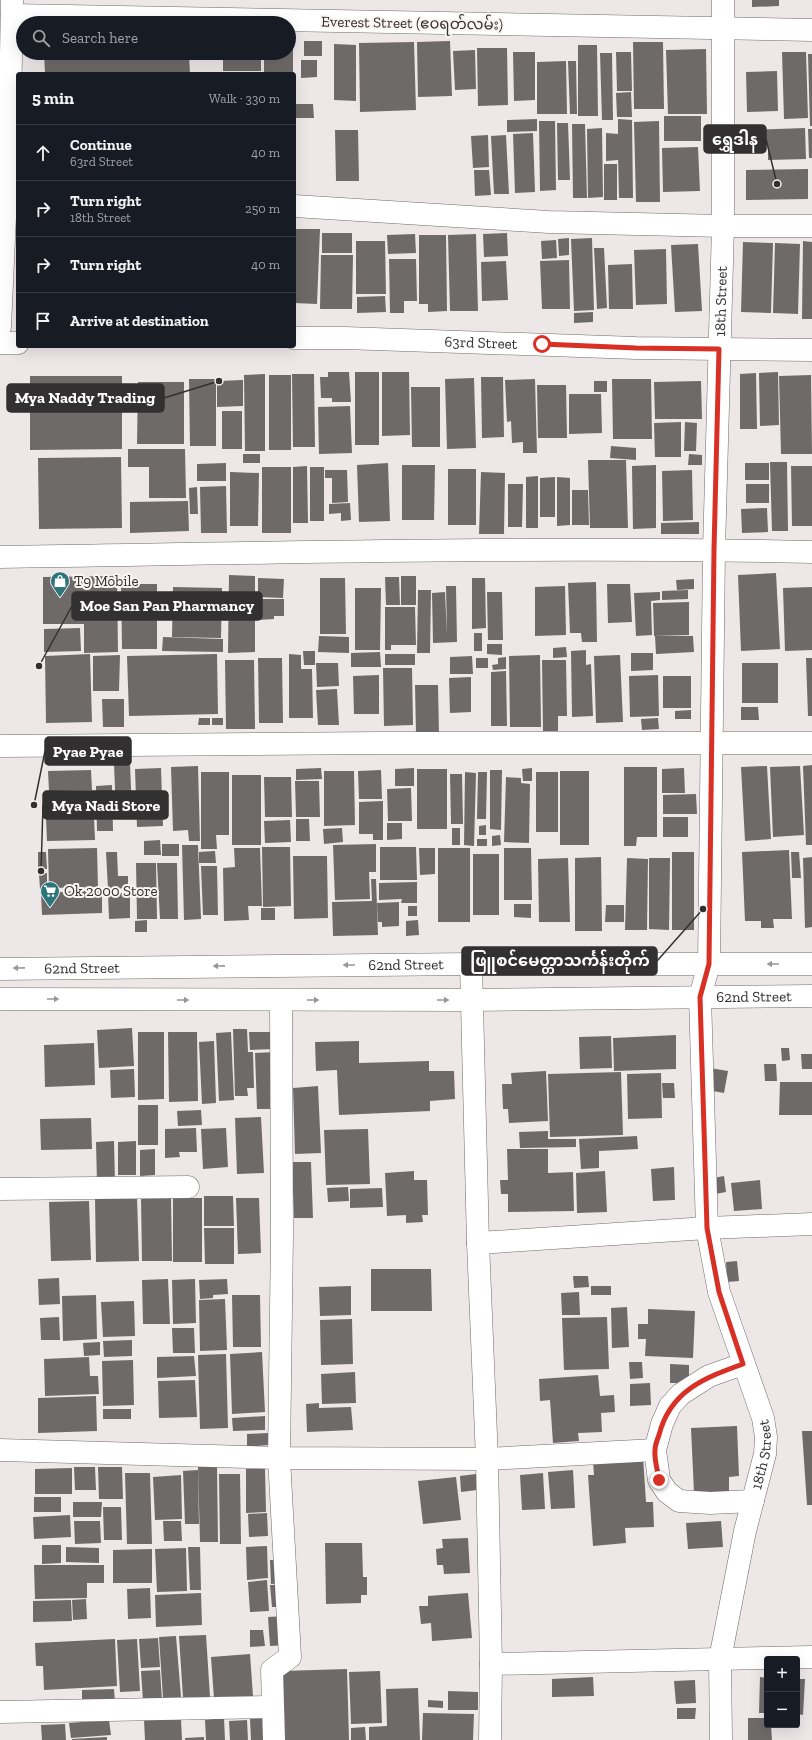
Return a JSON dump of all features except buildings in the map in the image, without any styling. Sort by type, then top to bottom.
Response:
[{"type":"street","name":"18th Street","points":[[721,1740],[720,1659],[745,1531],[765,1454],[766,1437],[763,1418],[719,1292],[707,1228],[700,997],[709,964],[714,550],[723,226],[723,0]]},
{"type":"street","name":"Everest Street (ဧ၀ရတ်လမ်း)","points":[[12,8],[271,16]]},
{"type":"street","points":[[0,327],[5,108],[12,8]]},
{"type":"street","name":"Everest Street (ဧ၀ရတ်လမ်း)","points":[[296,17],[723,30],[812,30]]},
{"type":"street","points":[[296,206],[549,222],[723,226],[812,226]]},
{"type":"street","name":"63rd Street","points":[[296,338],[353,338],[719,349],[812,350]]},
{"type":"street","points":[[0,343],[16,342]]},
{"type":"street","points":[[0,557],[533,550],[714,550],[812,552]]},
{"type":"street","points":[[0,746],[380,743],[812,743]]},
{"type":"street","points":[[471,964],[478,1243],[487,1459],[491,1664],[490,1740]]},
{"type":"street","name":"62nd Street","points":[[0,969],[471,964],[812,964]]},
{"type":"street","name":"62nd Street","points":[[0,999],[472,1000],[812,996]]},
{"type":"street","points":[[274,1740],[272,1670],[290,1657],[279,1458],[282,1242],[281,1000]]},
{"type":"street","points":[[0,1189],[188,1188]]},
{"type":"street","points":[[478,1243],[707,1228],[812,1224]]},
{"type":"street","points":[[743,1364],[709,1376],[681,1394],[670,1406],[662,1424],[655,1450],[659,1480],[667,1492],[679,1501],[710,1503],[753,1501]]},
{"type":"street","points":[[0,1450],[279,1458],[487,1459],[655,1450]]},
{"type":"street","points":[[491,1664],[812,1657]]},
{"type":"street","points":[[0,1712],[273,1707]]},
{"type":"place","name":"ရွှေဒါန","points":[[777,184]]},
{"type":"place","name":"Mya Naddy Trading","points":[[219,381]]},
{"type":"place","name":"T9 Mobile","points":[[60,598]]},
{"type":"place","name":"Moe San Pan Pharmancy","points":[[39,666]]},
{"type":"place","name":"Pyae Pyae","points":[[34,805]]},
{"type":"place","name":"Mya Nadi Store","points":[[41,871]]},
{"type":"place","name":"Ok 2000 Store","points":[[50,908]]},
{"type":"place","name":"ဖြူစင်မေတ္တာသင်္ကန်းတိုက်","points":[[703,909]]},
{"type":"route","points":[[542,344],[636,348],[719,349],[714,550],[709,964],[700,997],[707,1228],[719,1292],[743,1364],[709,1376],[681,1394],[670,1406],[662,1424],[655,1450],[659,1480]]}]
